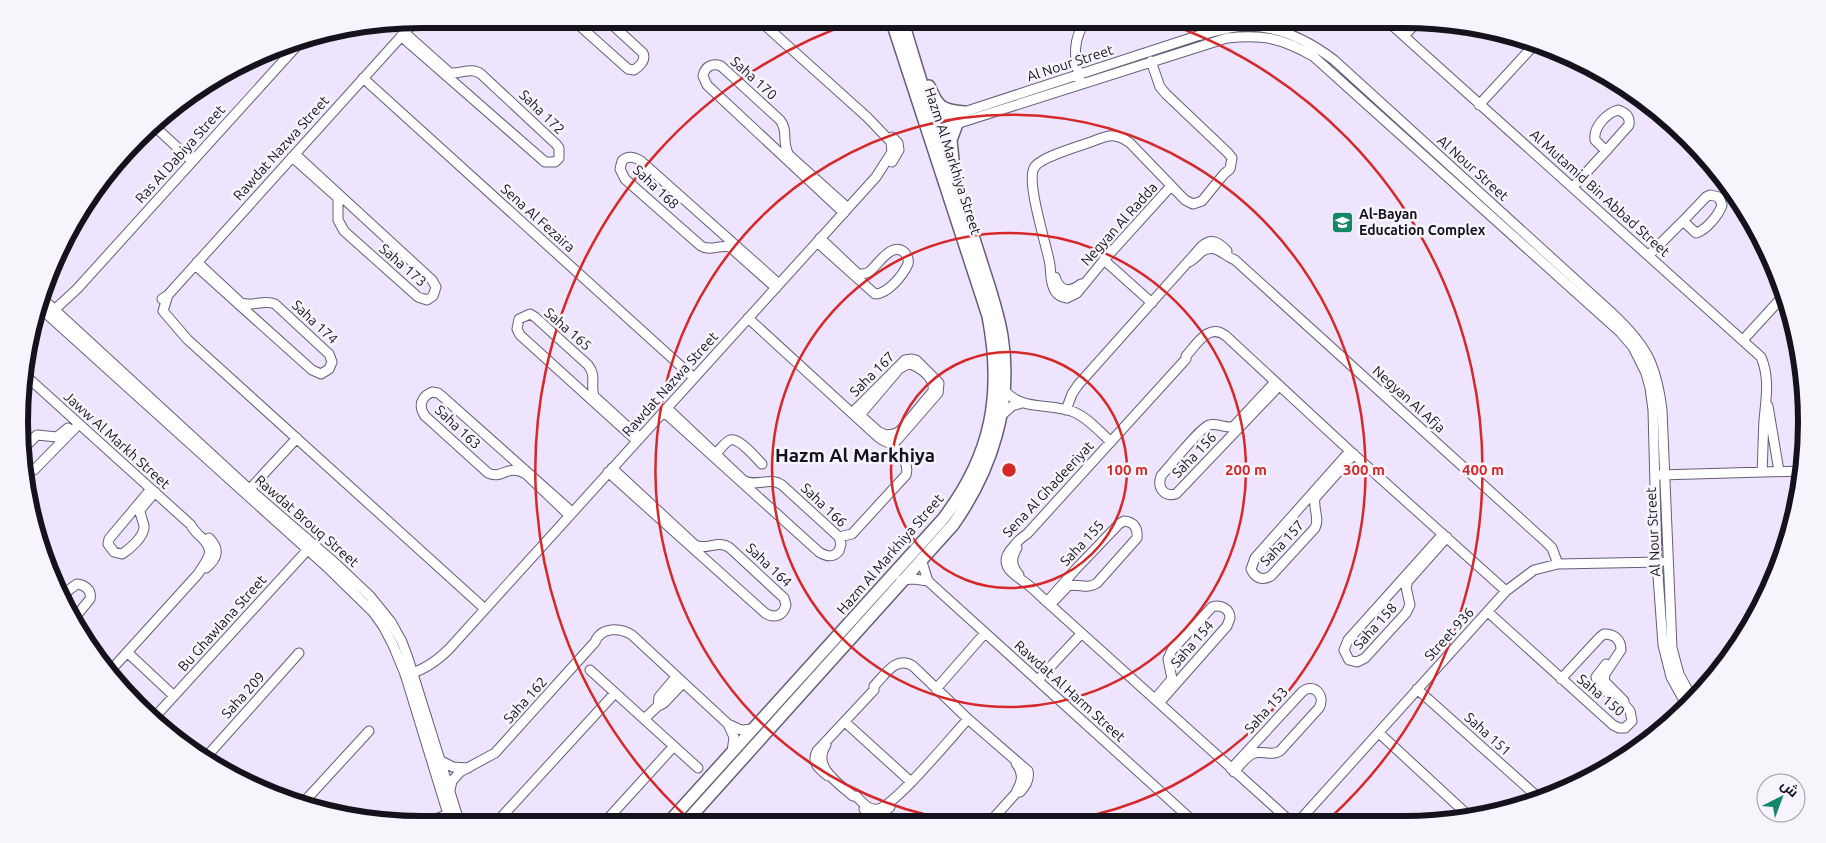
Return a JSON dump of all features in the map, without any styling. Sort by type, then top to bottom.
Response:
[{"type":"street","name":"Rawdat Nazwa Street","points":[[408,28],[160,302],[157,309],[161,318],[187,339],[486,609]]},
{"type":"street","points":[[582,28],[628,69],[634,70],[643,62],[643,53],[616,28]]},
{"type":"street","name":"Hazm Al Markhiya Street","points":[[696,816],[902,580],[953,525],[968,503],[985,470],[995,441],[1001,416],[1004,390],[1005,363],[1002,336],[991,293],[959,191],[931,126],[893,28]]},
{"type":"street","name":"Hazm Al Markhiya Street","points":[[674,816],[943,519],[958,499],[974,471],[984,446],[991,421],[995,365],[988,316],[931,126],[914,56],[905,28]]},
{"type":"street","points":[[1081,85],[1074,54],[1075,44],[1082,28]]},
{"type":"street","name":"Al Nour Street","points":[[931,126],[964,112],[1226,28]]},
{"type":"street","name":"Al Nour Street","points":[[1264,28],[1297,37],[1334,60],[1638,339],[1648,355],[1659,387],[1662,410],[1672,648],[1679,674],[1689,693]]},
{"type":"street","name":"Al Mutamid Bin Abbad Street","points":[[1395,28],[1479,105],[1650,255],[1761,357],[1765,365],[1767,404],[1779,472]]},
{"type":"street","points":[[1404,36],[1412,28]]},
{"type":"street","name":"Rawdat Nazwa Street","points":[[409,674],[427,667],[436,661],[486,609],[818,240],[896,157],[899,146],[891,136],[867,117],[770,29]]},
{"type":"street","name":"Saha 172","points":[[402,34],[448,71],[453,73],[475,70],[481,74],[556,144],[559,148],[559,158],[555,162],[545,162],[461,89],[402,34]]},
{"type":"street","name":"Al Nour Street","points":[[931,126],[957,124],[1081,85],[1152,60],[1227,38],[1247,36],[1270,37],[1293,44],[1313,56],[1620,332],[1632,347],[1646,373],[1650,388],[1657,562],[1664,654],[1671,677],[1683,699]]},
{"type":"street","name":"Ras Al Dabiya Street","points":[[54,315],[295,48]]},
{"type":"street","points":[[1479,105],[1531,48]]},
{"type":"street","points":[[914,56],[922,63],[939,106],[947,110],[964,112]]},
{"type":"street","points":[[1152,60],[1160,86],[1211,137],[1226,158],[1227,166],[1224,174],[1202,201],[1193,204],[1185,200],[1171,186]]},
{"type":"street","name":"Saha 170","points":[[716,64],[726,70],[783,123],[786,131],[785,148],[789,155],[846,210],[768,142],[707,85],[703,76],[707,67],[716,64]]},
{"type":"street","points":[[461,89],[459,82],[462,72]]},
{"type":"street","name":"Sena Al Fezaira","points":[[363,78],[694,378]]},
{"type":"street","points":[[1573,187],[1606,151],[1629,125],[1630,120],[1627,115],[1618,110],[1608,114],[1595,132],[1595,140],[1606,151]]},
{"type":"street","points":[[957,124],[952,135],[950,148],[959,191]]},
{"type":"street","points":[[158,129],[192,161]]},
{"type":"street","points":[[768,142],[776,142],[785,136]]},
{"type":"street","name":"Negyan Al Radda","points":[[1115,139],[1131,146],[1171,186],[1104,260],[1087,280],[1075,288],[1064,289],[1058,285],[1050,268],[1034,197],[1032,178],[1034,168],[1057,153],[1094,141],[1115,139]]},
{"type":"street","name":"Saha 173","points":[[293,156],[354,208],[432,280],[436,290],[430,298],[422,299],[414,294],[344,231],[339,223],[338,198],[293,156]]},
{"type":"street","name":"Saha 168","points":[[630,157],[641,161],[777,286],[733,249],[727,246],[710,249],[701,246],[625,179],[620,169],[622,161],[630,157]]},
{"type":"street","points":[[1650,255],[1706,197],[1710,194],[1722,200],[1721,210],[1702,232],[1696,233],[1683,221]]},
{"type":"street","points":[[338,216],[345,209],[354,208]]},
{"type":"street","points":[[1498,222],[1504,215]]},
{"type":"street","points":[[717,247],[718,231]]},
{"type":"street","points":[[818,240],[855,272],[861,274],[871,271]]},
{"type":"street","points":[[818,240],[866,286],[875,294],[884,292],[908,267],[908,259],[902,250],[892,250],[871,271],[866,286]]},
{"type":"street","name":"Negyan Al Afja","points":[[1066,410],[1072,394],[1078,385],[1188,262],[1203,251],[1211,248],[1235,260],[1546,542],[1552,548],[1558,564]]},
{"type":"street","points":[[1104,260],[1152,303]]},
{"type":"street","name":"Saha 174","points":[[196,264],[241,302],[249,305],[270,302],[282,310],[329,354],[332,362],[329,369],[321,374],[316,373],[196,264]]},
{"type":"street","points":[[1743,340],[1779,299]]},
{"type":"street","name":"Rawdat Brouq Street","points":[[46,303],[54,315],[247,492],[380,606],[402,642],[409,674],[453,816]]},
{"type":"street","points":[[256,320],[254,312],[257,303]]},
{"type":"street","name":"Rawdat Brouq Street","points":[[44,310],[54,315]]},
{"type":"street","name":"Saha 165","points":[[530,314],[535,317],[588,365],[592,370],[594,380],[592,392],[596,399],[639,440],[520,335],[517,329],[519,319],[530,314]]},
{"type":"street","name":"Saha 167","points":[[750,317],[882,440],[892,443],[907,464],[906,475],[852,534],[840,537]]},
{"type":"street","name":"Sena Al Ghadeeriyat","points":[[1284,816],[1021,579],[1013,574],[1007,566],[1006,556],[1013,547],[1186,359],[1214,336],[1221,337],[1235,346],[1506,591]]},
{"type":"street","name":"Saha 167","points":[[856,414],[905,360],[912,359],[920,363],[939,383],[939,391],[898,440],[892,443]]},
{"type":"street","name":"Saha 167","points":[[906,365],[917,367],[933,384],[934,391],[931,395],[900,430],[894,434],[886,435],[879,432],[856,414],[899,369],[906,365]]},
{"type":"street","name":"Jaww Al Markh Street","points":[[30,379],[190,525],[207,542],[210,549],[208,557],[198,574],[114,667]]},
{"type":"street","points":[[578,388],[587,386],[594,380]]},
{"type":"street","name":"Saha 156","points":[[1277,384],[1225,443],[1176,494],[1165,494],[1160,488],[1161,476],[1202,430],[1210,425],[1232,427],[1277,384]]},
{"type":"street","points":[[1004,390],[1013,399],[1022,403],[1066,410],[1084,418],[1111,442]]},
{"type":"street","name":"Saha 163","points":[[432,392],[438,393],[571,514],[526,474],[515,469],[495,475],[484,470],[425,416],[421,411],[422,399],[432,392]]},
{"type":"street","points":[[1001,416],[1012,406],[1022,403]]},
{"type":"street","name":"Al Mutamid Bin Abbad Street","points":[[1762,472],[1764,417],[1767,404]]},
{"type":"street","name":"Saha 166","points":[[666,410],[747,482],[753,484],[773,480],[782,485],[840,537],[839,551],[834,555],[824,556],[666,410]]},
{"type":"street","points":[[28,444],[37,435],[61,436],[77,422]]},
{"type":"street","points":[[31,471],[53,451],[77,422]]},
{"type":"street","points":[[1219,426],[1224,434],[1225,443]]},
{"type":"street","points":[[49,436],[53,443],[53,451]]},
{"type":"street","points":[[247,492],[297,438]]},
{"type":"street","points":[[715,454],[729,440],[734,440],[739,442],[762,464]]},
{"type":"street","name":"Saha 157","points":[[1352,453],[1314,500],[1317,524],[1315,528],[1271,576],[1267,579],[1258,578],[1251,569],[1252,563],[1352,453]]},
{"type":"street","points":[[505,471],[509,464],[508,455]]},
{"type":"street","name":"Saha 164","points":[[610,470],[695,545],[700,548],[722,544],[730,548],[784,598],[786,601],[785,609],[778,616],[770,616],[706,560],[610,470]]},
{"type":"street","points":[[1654,475],[1795,471]]},
{"type":"street","points":[[757,496],[760,482]]},
{"type":"street","points":[[153,491],[141,506],[140,512],[144,528],[141,536],[125,552],[118,554],[110,548],[109,539],[127,517],[153,491]]},
{"type":"street","points":[[1300,508],[1315,510]]},
{"type":"street","points":[[127,517],[142,519]]},
{"type":"street","name":"Saha 155","points":[[1124,521],[1129,522],[1136,528],[1137,538],[1097,583],[1092,586],[1068,586],[1049,604],[1075,570],[1119,524],[1124,521]]},
{"type":"street","name":"Saha 158","points":[[1445,535],[1408,580],[1406,587],[1410,605],[1406,613],[1365,658],[1353,662],[1345,655],[1345,645],[1391,592],[1445,535]]},
{"type":"street","points":[[706,560],[707,551],[711,545]]},
{"type":"street","name":"Bu Ghawlana Street","points":[[158,714],[310,547]]},
{"type":"street","name":"Rawdat Al Harm Street","points":[[921,559],[928,581],[1187,816]]},
{"type":"street","name":"Street 936","points":[[1303,816],[1506,591],[1534,570],[1558,564],[1668,563]]},
{"type":"street","points":[[1075,570],[1080,586]]},
{"type":"street","points":[[902,580],[928,581]]},
{"type":"street","points":[[66,592],[77,584],[85,586],[90,591],[90,599],[78,614]]},
{"type":"street","points":[[1391,592],[1407,593]]},
{"type":"street","name":"Saha 154","points":[[1222,606],[1230,614],[1229,623],[1188,670],[1157,701],[1171,681],[1172,676],[1168,659],[1172,650],[1208,610],[1212,607],[1222,606]]},
{"type":"street","name":"Saha 150","points":[[1488,612],[1561,679],[1608,721],[1618,728],[1625,728],[1632,721],[1630,711],[1624,704],[1601,687],[1597,681],[1600,671],[1621,650],[1621,645],[1614,636],[1604,634],[1561,679]]},
{"type":"street","name":"Saha 162","points":[[450,790],[456,776],[495,753],[603,632],[612,629],[619,629],[632,635],[728,724]]},
{"type":"street","points":[[936,689],[985,633]]},
{"type":"street","points":[[1038,680],[1081,634]]},
{"type":"street","points":[[128,652],[174,696]]},
{"type":"street","name":"Saha 209","points":[[209,753],[299,653]]},
{"type":"street","points":[[968,718],[896,797],[896,800],[879,816],[874,816],[853,799],[853,796],[822,765],[821,756],[833,735],[874,690],[874,686],[898,663],[910,664],[1015,761],[1022,775],[1017,792],[995,816]]},
{"type":"street","points":[[1170,668],[1179,671],[1188,670]]},
{"type":"street","points":[[590,670],[698,768]]},
{"type":"street","name":"Rawdat Brouq Street","points":[[409,674],[441,761],[450,790],[454,816]]},
{"type":"street","points":[[644,720],[658,706],[664,703],[680,680]]},
{"type":"street","name":"Saha 153","points":[[1305,689],[1316,689],[1320,693],[1322,702],[1319,708],[1280,751],[1275,754],[1263,752],[1251,754],[1233,771],[1305,689]]},
{"type":"street","name":"Saha 151","points":[[1417,689],[1534,794]]},
{"type":"street","points":[[502,816],[615,693]]},
{"type":"street","points":[[845,722],[911,782]]},
{"type":"street","points":[[728,724],[741,730],[753,729]]},
{"type":"street","points":[[728,724],[734,737],[732,752]]},
{"type":"street","points":[[307,798],[369,731]]},
{"type":"street","points":[[1378,733],[1463,811]]},
{"type":"street","points":[[1260,738],[1263,752]]},
{"type":"street","points":[[610,816],[674,746]]},
{"type":"street","points":[[441,761],[453,767],[468,768]]},
{"type":"place","name":"Al-Bayan Education Complex","points":[[1343,222]]},
{"type":"district","name":"Hazm Al Markhiya","points":[[855,455]]}]
